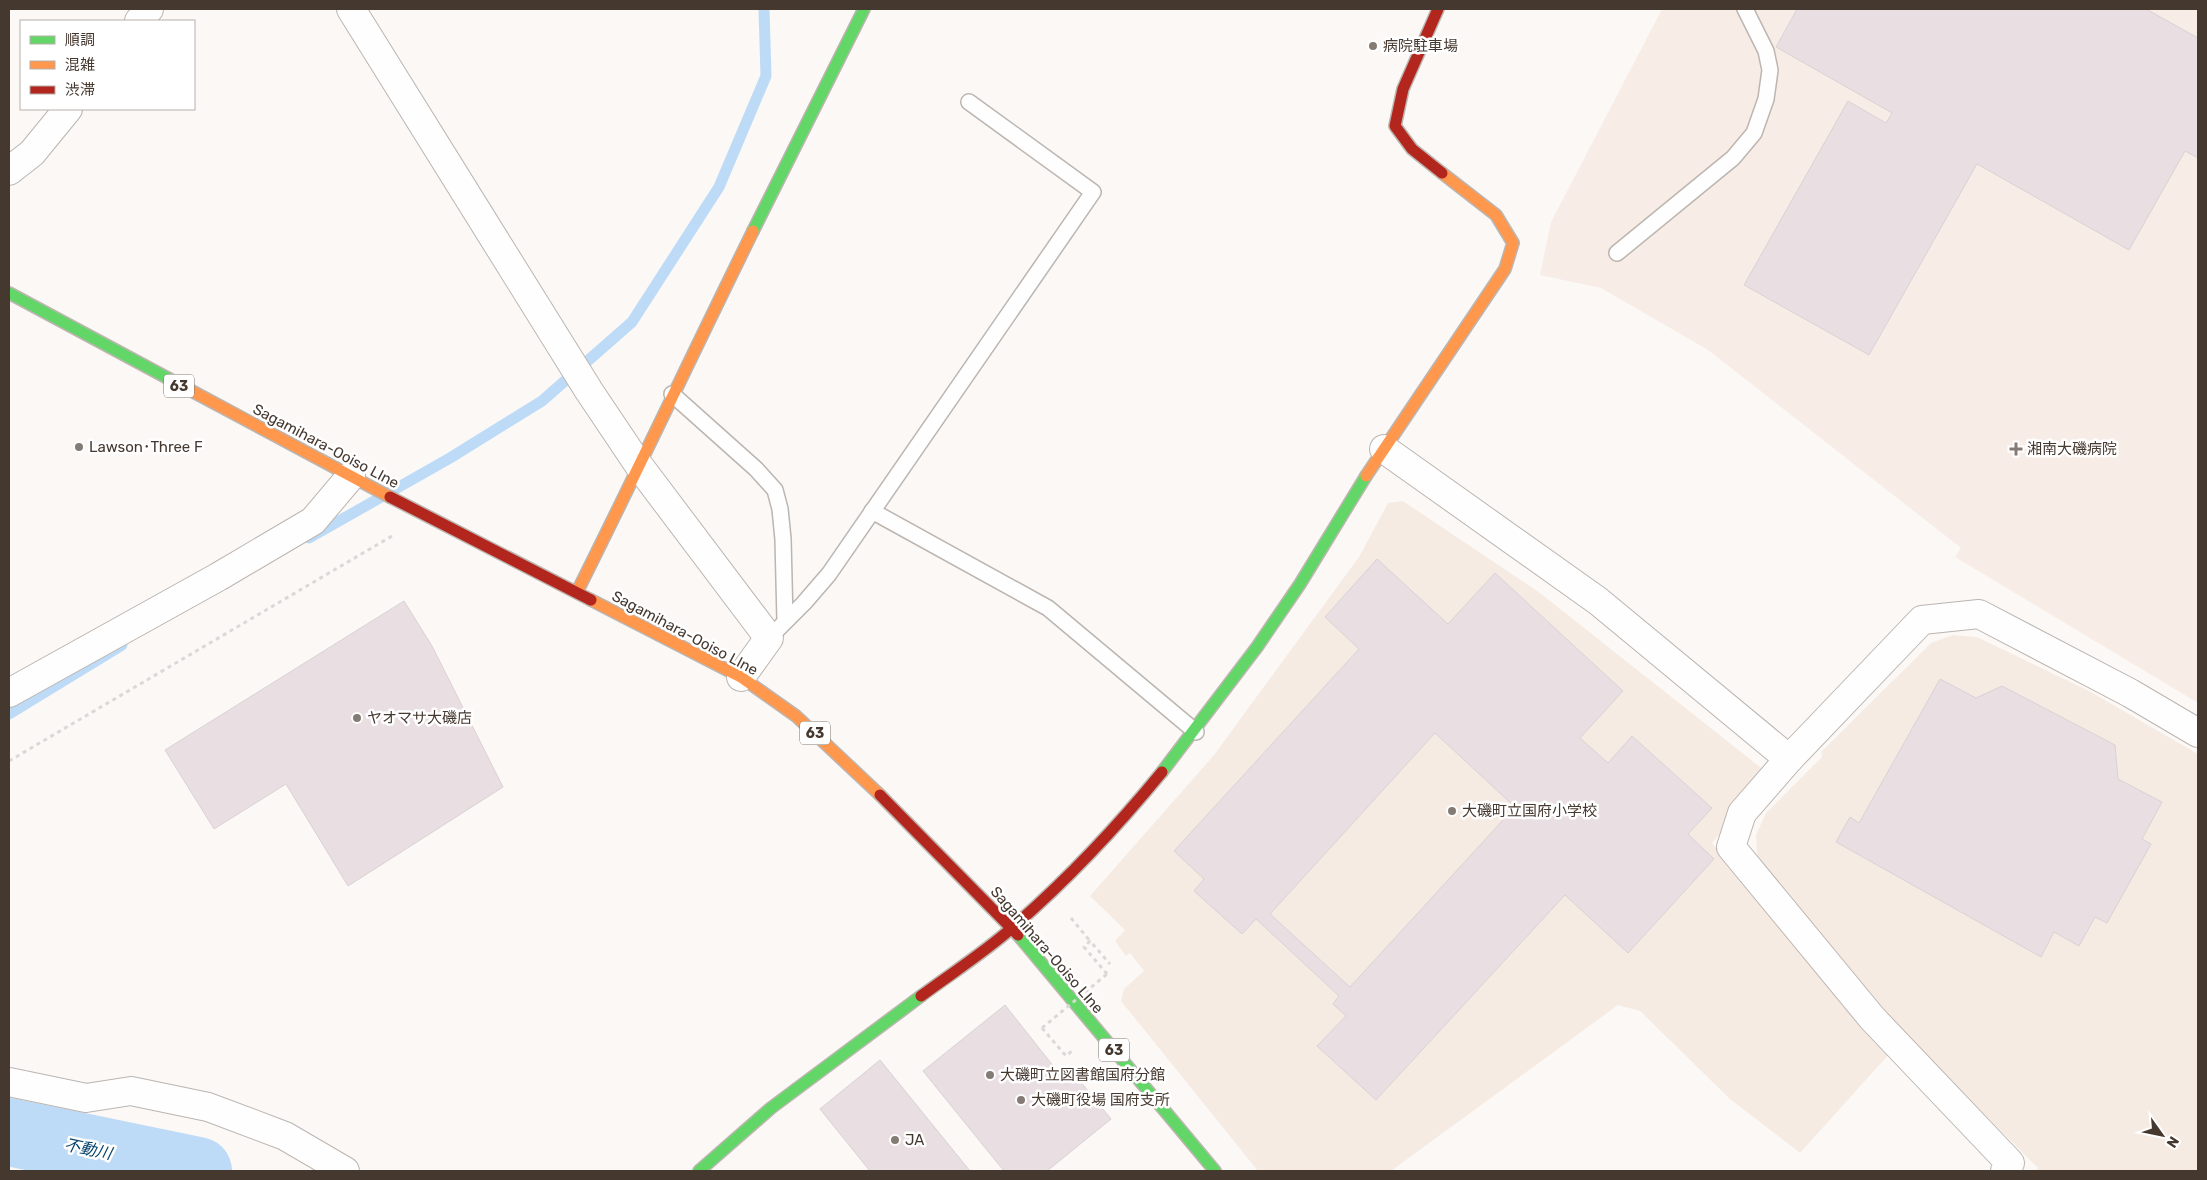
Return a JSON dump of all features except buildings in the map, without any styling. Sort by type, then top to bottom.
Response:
[{"type":"street","points":[[140,20],[149,9]]},
{"type":"street","points":[[351,9],[563,352],[640,467],[777,630],[741,677]]},
{"type":"street","points":[[577,592],[640,467],[672,394],[864,9]]},
{"type":"street","points":[[699,1171],[771,1108],[1012,928],[1046,898],[1137,805],[1196,732],[1288,602],[1384,448],[1505,269],[1513,243],[1496,215],[1412,149],[1395,126],[1403,89],[1438,9]]},
{"type":"street","points":[[9,171],[32,153],[67,110]]},
{"type":"street","name":"Sagamihara-Ooiso LIne","points":[[9,293],[422,514],[741,677],[796,716],[868,783],[1012,928],[1215,1171]]},
{"type":"street","points":[[1384,448],[1598,601],[1789,759]]},
{"type":"street","points":[[9,693],[209,582],[313,521],[351,476]]},
{"type":"street","points":[[2005,1171],[2010,1162],[1872,1018],[1731,847],[1742,813],[1789,759],[1922,620],[1979,614],[2130,693],[2198,733]]},
{"type":"street","points":[[9,1082],[86,1098],[131,1091],[208,1107],[286,1136],[344,1171]]},
{"type":"lane","points":[[1617,253],[1733,158],[1754,133],[1766,99],[1770,70],[1766,51],[1745,9]]},
{"type":"lane","points":[[777,630],[829,574],[1093,192],[969,102]]},
{"type":"lane","points":[[672,394],[756,469],[775,490],[780,509],[783,539],[777,630]]},
{"type":"lane","points":[[872,510],[1048,608],[1196,732]]},
{"type":"path","points":[[9,760],[390,538],[422,514]]},
{"type":"path","points":[[1069,915],[1110,964]]},
{"type":"path","points":[[1067,1044],[1072,1050],[1066,1056],[1042,1028],[1107,974],[1084,947],[1090,941]]},
{"type":"shaded area","name":"湘南大磯病院","points":[[1662,9],[2198,9],[2198,703],[1955,557],[1961,548],[1708,350],[1601,288],[1540,275],[1551,222]]},
{"type":"shaded area","name":"大磯町立国府小学校","points":[[1403,501],[1540,593],[1760,767],[1766,779],[1712,843],[1890,1053],[1800,1153],[1730,1099],[1640,1011],[1618,1005],[1391,1171],[1258,1171],[1121,1001],[1124,989],[1144,971],[1130,953],[1126,956],[1115,941],[1125,930],[1090,896],[1214,755],[1359,557],[1388,503]]},
{"type":"shaded area","points":[[1953,635],[1977,637],[2089,691],[2198,754],[2198,1171],[2036,1171],[2038,1168],[1894,1024],[1767,872],[1757,854],[1756,835],[1766,813],[1822,757],[1821,752],[1931,643]]},
{"type":"waterway","points":[[309,538],[450,458],[542,401],[632,322],[719,187],[766,76],[764,9]]},
{"type":"waterway","points":[[9,714],[122,645]]},
{"type":"waterway","name":"不動川","points":[[9,1132],[198,1171]]},
{"type":"traffic: fast","points":[[753,231],[864,9]]},
{"type":"traffic: fast","points":[[9,293],[188,389]]},
{"type":"traffic: fast","points":[[1162,772],[1257,647],[1300,584],[1366,476]]},
{"type":"traffic: fast","points":[[1018,935],[1215,1171]]},
{"type":"traffic: fast","points":[[699,1171],[771,1108],[921,996]]},
{"type":"traffic: slow","points":[[1366,476],[1505,269],[1513,243],[1496,215],[1442,173]]},
{"type":"traffic: slow","points":[[577,592],[753,231]]},
{"type":"traffic: slow","points":[[188,389],[390,497]]},
{"type":"traffic: slow","points":[[591,600],[741,677],[796,716],[880,795]]},
{"type":"traffic: jam","points":[[1438,9],[1403,89],[1395,126],[1412,149],[1442,173]]},
{"type":"traffic: jam","points":[[390,497],[591,600]]},
{"type":"traffic: jam","points":[[921,996],[991,945],[1053,891],[1127,813],[1162,772]]},
{"type":"traffic: jam","points":[[880,795],[1018,935]]},
{"type":"place","name":"病院駐車場","points":[[1373,46]]},
{"type":"place","name":"Lawson･Three F","points":[[79,447]]},
{"type":"place","name":"湘南大磯病院","points":[[2016,449]]},
{"type":"place","name":"ヤオマサ大磯店","points":[[357,718]]},
{"type":"place","name":"大磯町立国府小学校","points":[[1452,811]]},
{"type":"place","name":"大磯町立図書館国府分館","points":[[990,1075]]},
{"type":"place","name":"大磯町役場 国府支所","points":[[1021,1100]]},
{"type":"place","name":"JA","points":[[895,1140]]}]
